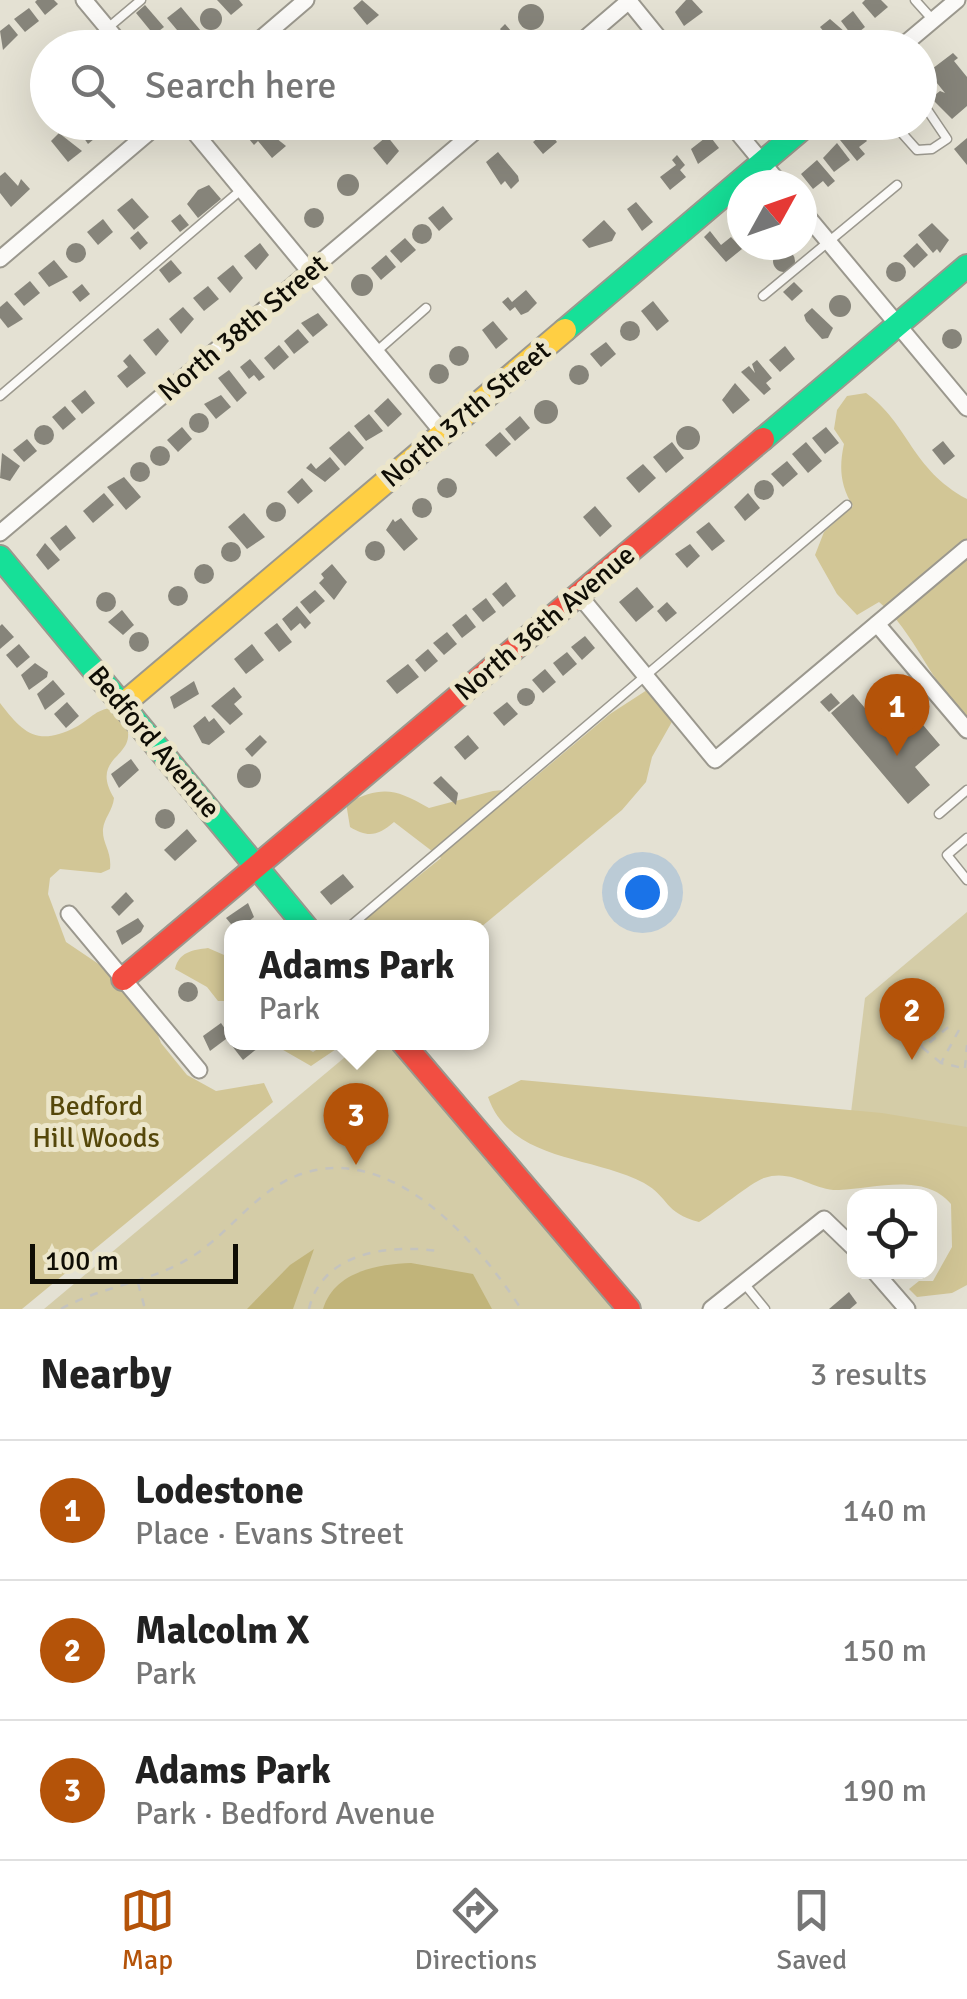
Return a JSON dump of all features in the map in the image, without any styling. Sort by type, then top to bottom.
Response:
[{"type":"street","points":[[84,0],[108,28]]},
{"type":"street","points":[[271,30],[306,0]]},
{"type":"street","points":[[595,30],[629,0],[653,30]]},
{"type":"street","points":[[921,30],[956,0]]},
{"type":"street","points":[[0,259],[140,140]]},
{"type":"street","points":[[201,140],[444,433]]},
{"type":"street","name":"North 38th Street","points":[[0,532],[465,140]]},
{"type":"street","points":[[743,140],[768,170]]},
{"type":"street","name":"North 37th Street","points":[[122,705],[789,140]]},
{"type":"street","points":[[817,228],[966,405]]},
{"type":"street","name":"North 36th Avenue","points":[[123,979],[160,940],[192,921],[967,266]]},
{"type":"street","points":[[578,594],[715,760],[967,548]]},
{"type":"street","name":"Bedford Avenue","points":[[0,558],[301,920]]},
{"type":"street","points":[[877,624],[967,730]]},
{"type":"street","points":[[69,914],[200,1070]]},
{"type":"street","points":[[409,1050],[629,1309]]},
{"type":"street","points":[[711,1309],[824,1219],[847,1241]]},
{"type":"street","points":[[880,1279],[906,1309]]},
{"type":"lane","points":[[106,30],[141,0]]},
{"type":"lane","points":[[916,0],[932,20]]},
{"type":"lane","points":[[908,140],[917,150],[932,150],[947,139],[937,124]]},
{"type":"lane","points":[[763,296],[896,185]]},
{"type":"lane","points":[[0,396],[242,190]]},
{"type":"lane","points":[[376,352],[426,308]]},
{"type":"lane","points":[[357,920],[847,504]]},
{"type":"lane","points":[[939,814],[967,790]]},
{"type":"lane","points":[[967,838],[946,855],[967,880]]},
{"type":"lane","points":[[743,1282],[765,1309]]},
{"type":"path","points":[[946,1006],[909,1003],[911,1026],[922,1048],[942,1064],[966,1069],[967,1046]]},
{"type":"path","points":[[911,1026],[948,1016]]},
{"type":"path","points":[[922,1048],[952,1024]]},
{"type":"path","points":[[942,1064],[959,1030]]},
{"type":"path","points":[[61,1309],[95,1292],[138,1282],[194,1256],[258,1198],[320,1168],[351,1168],[383,1177],[424,1203],[481,1256],[521,1309]]},
{"type":"path","points":[[310,1309],[325,1277],[354,1259],[392,1248],[438,1251]]},
{"type":"path","points":[[138,1282],[146,1309]]},
{"type":"shaded area","points":[[967,912],[967,1134],[850,1121],[865,998]]},
{"type":"shaded area","points":[[353,1050],[398,1050],[619,1309],[44,1309]]},
{"type":"shaded area","points":[[314,1249],[293,1309],[247,1309],[290,1265]]},
{"type":"shaded area","points":[[411,1263],[473,1274],[492,1309],[323,1309],[337,1286],[358,1272]]},
{"type":"green space","points":[[866,393],[892,418],[934,474],[967,499],[967,716],[942,688],[892,614],[879,602],[857,615],[837,594],[815,555],[824,532],[853,506],[842,476],[844,444],[834,429],[837,410],[847,396]]},
{"type":"green space","points":[[647,690],[666,706],[673,720],[652,757],[646,782],[622,810],[489,920],[364,920],[441,858],[394,822],[373,834],[350,827],[346,803],[388,792],[429,808],[493,791],[522,788],[610,714]]},
{"type":"green space","name":"Bedford Hill Woods","points":[[0,703],[24,729],[41,736],[62,733],[112,708],[127,727],[125,746],[107,774],[114,798],[103,829],[110,869],[101,873],[60,869],[50,878],[48,894],[66,942],[106,969],[154,1025],[161,1043],[187,1075],[216,1091],[264,1083],[273,1102],[22,1309],[0,1309]]},
{"type":"green space","points":[[208,948],[224,955],[224,1001],[218,1001],[207,987],[175,969],[183,955]]},
{"type":"green space","points":[[283,1050],[335,1050],[311,1066]]},
{"type":"green space","points":[[521,1080],[882,1113],[967,1127],[967,1285],[952,1293],[917,1297],[909,1289],[919,1281],[937,1279],[952,1247],[951,1204],[937,1189],[898,1185],[839,1190],[774,1176],[758,1181],[699,1222],[679,1214],[644,1183],[533,1145],[499,1118],[488,1097]]},
{"type":"building","points":[[37,0],[54,0],[58,4],[45,15]]},
{"type":"building","points":[[217,0],[239,0],[243,5],[231,15]]},
{"type":"building","points":[[362,0],[379,15],[367,25],[353,8]]},
{"type":"building","points":[[686,0],[692,0],[703,12],[684,26],[675,12]]},
{"type":"building","points":[[881,0],[888,7],[875,18],[862,3]]},
{"type":"building","points":[[531,4],[540,8],[544,17],[540,26],[531,30],[522,26],[518,17],[522,8]]},
{"type":"building","points":[[145,5],[164,27],[150,30],[136,13]]},
{"type":"building","points":[[181,7],[200,30],[177,30],[167,18]]},
{"type":"building","points":[[29,8],[39,21],[25,32],[14,19]]},
{"type":"building","points":[[211,8],[219,11],[219,27],[211,30],[203,27],[200,19],[203,11]]},
{"type":"building","points":[[853,11],[865,27],[848,30],[841,21]]},
{"type":"building","points":[[830,19],[843,30],[822,30],[820,27]]},
{"type":"building","points":[[9,24],[18,35],[3,50],[0,31]]},
{"type":"building","points":[[953,53],[958,58],[954,61],[967,77],[967,106],[952,119],[937,104],[937,93],[945,93],[937,83],[937,65]]},
{"type":"building","points":[[967,138],[967,165],[954,149]]},
{"type":"building","points":[[68,140],[82,151],[68,162],[51,141]]},
{"type":"building","points":[[250,140],[278,140],[286,146],[272,158],[258,141],[254,145]]},
{"type":"building","points":[[382,140],[390,140],[399,151],[387,165],[373,148]]},
{"type":"building","points":[[556,140],[557,142],[543,154],[533,142]]},
{"type":"building","points":[[703,140],[713,140],[719,148],[698,164],[691,149]]},
{"type":"building","points":[[840,140],[867,141],[859,147],[865,154],[857,161]]},
{"type":"building","points":[[837,143],[850,160],[834,172],[823,158]]},
{"type":"building","points":[[498,152],[518,176],[519,181],[511,189],[505,181],[501,185],[486,162]]},
{"type":"building","points":[[677,155],[685,165],[680,170],[686,177],[670,190],[660,177],[676,165],[672,160]]},
{"type":"building","points":[[817,160],[835,181],[828,187],[823,181],[817,186],[817,170],[806,170]]},
{"type":"building","points":[[5,172],[18,186],[21,179],[30,189],[11,207],[0,193],[0,176]]},
{"type":"building","points":[[348,174],[356,177],[356,193],[348,196],[340,193],[337,185],[340,177]]},
{"type":"building","points":[[209,185],[221,199],[198,218],[187,204],[198,190]]},
{"type":"building","points":[[132,198],[149,217],[134,230],[117,210]]},
{"type":"building","points":[[636,202],[653,222],[642,231],[627,209]]},
{"type":"building","points":[[443,206],[453,219],[439,231],[428,218]]},
{"type":"building","points":[[314,208],[324,218],[314,228],[304,218]]},
{"type":"building","points":[[180,214],[189,225],[180,232],[171,221]]},
{"type":"building","points":[[103,219],[113,232],[98,245],[87,232]]},
{"type":"building","points":[[604,220],[616,233],[612,241],[589,248],[582,240]]},
{"type":"building","points":[[932,223],[949,240],[940,253],[937,249],[933,253],[918,235]]},
{"type":"building","points":[[418,224],[426,224],[432,234],[426,244],[418,244],[412,238],[412,230]]},
{"type":"building","points":[[138,231],[148,243],[140,250],[130,238]]},
{"type":"building","points":[[710,231],[721,245],[727,240],[728,260],[726,262],[704,237]]},
{"type":"building","points":[[405,238],[416,250],[401,263],[390,251]]},
{"type":"building","points":[[72,243],[80,243],[86,253],[80,263],[72,263],[66,257],[66,249]]},
{"type":"building","points":[[260,243],[269,255],[256,270],[244,256]]},
{"type":"building","points":[[917,243],[928,255],[914,268],[903,256]]},
{"type":"building","points":[[386,255],[396,267],[381,280],[371,268]]},
{"type":"building","points":[[54,260],[68,277],[49,287],[38,273]]},
{"type":"building","points":[[171,260],[182,273],[169,283],[159,270]]},
{"type":"building","points":[[773,260],[795,260],[784,272],[773,261]]},
{"type":"building","points":[[896,262],[906,272],[896,282],[886,272]]},
{"type":"building","points":[[233,265],[243,278],[230,293],[217,278]]},
{"type":"building","points":[[362,274],[370,277],[370,293],[362,296],[354,293],[351,285],[354,277]]},
{"type":"building","points":[[30,281],[40,293],[24,306],[14,294]]},
{"type":"building","points":[[794,282],[803,291],[792,301],[783,292]]},
{"type":"building","points":[[82,284],[90,294],[80,302],[72,292]]},
{"type":"building","points":[[208,286],[219,299],[204,311],[193,298]]},
{"type":"building","points":[[526,290],[537,303],[528,312],[521,315],[515,307],[510,311],[502,302],[508,297],[512,302]]},
{"type":"building","points":[[840,295],[848,298],[848,314],[840,317],[832,314],[829,306],[832,298]]},
{"type":"building","points":[[7,301],[23,319],[8,328],[0,318],[0,307]]},
{"type":"building","points":[[653,301],[669,321],[657,331],[641,311]]},
{"type":"building","points":[[183,307],[194,319],[181,334],[169,319]]},
{"type":"building","points":[[812,308],[833,328],[828,338],[822,339],[806,321],[804,315]]},
{"type":"building","points":[[318,313],[328,325],[313,337],[301,323]]},
{"type":"building","points":[[493,321],[508,339],[496,349],[482,330]]},
{"type":"building","points":[[626,321],[634,321],[640,331],[634,341],[626,341],[620,335],[620,327]]},
{"type":"building","points":[[158,328],[169,341],[156,356],[143,340]]},
{"type":"building","points":[[298,329],[309,342],[294,354],[284,341]]},
{"type":"building","points":[[952,329],[962,339],[952,349],[942,339]]},
{"type":"building","points":[[606,342],[616,354],[601,367],[590,354]]},
{"type":"building","points":[[279,345],[289,357],[274,370],[264,358]]},
{"type":"building","points":[[459,346],[469,356],[459,366],[449,356]]},
{"type":"building","points":[[785,346],[795,359],[780,372],[769,360]]},
{"type":"building","points":[[130,354],[146,373],[127,388],[117,376],[128,367],[123,361]]},
{"type":"building","points":[[250,359],[265,377],[259,381],[254,375],[249,379],[240,367]]},
{"type":"building","points":[[757,360],[772,378],[766,383],[771,389],[764,395],[741,372],[749,366],[755,373],[752,364]]},
{"type":"building","points":[[435,364],[443,364],[449,374],[443,384],[435,384],[429,378],[429,370]]},
{"type":"building","points":[[575,365],[583,365],[589,375],[583,385],[575,385],[569,379],[569,371]]},
{"type":"building","points":[[229,370],[247,393],[237,402],[218,378]]},
{"type":"building","points":[[735,383],[750,400],[733,414],[722,400]]},
{"type":"building","points":[[85,390],[95,403],[82,414],[71,401]]},
{"type":"building","points":[[221,395],[231,407],[216,419],[204,404]]},
{"type":"building","points":[[388,398],[402,414],[388,427],[374,411]]},
{"type":"building","points":[[546,400],[555,403],[555,421],[546,424],[537,421],[534,412],[537,403]]},
{"type":"building","points":[[65,406],[76,419],[63,430],[52,417]]},
{"type":"building","points":[[199,413],[209,423],[199,433],[189,423]]},
{"type":"building","points":[[369,414],[383,431],[366,441],[354,426]]},
{"type":"building","points":[[520,416],[530,428],[515,441],[505,429]]},
{"type":"building","points":[[44,425],[54,435],[44,445],[34,435]]},
{"type":"building","points":[[688,426],[700,438],[688,450],[676,438]]},
{"type":"building","points":[[182,427],[192,439],[178,452],[167,440]]},
{"type":"building","points":[[826,427],[839,443],[825,454],[812,438]]},
{"type":"building","points":[[349,431],[364,448],[345,466],[329,448]]},
{"type":"building","points":[[500,432],[511,444],[496,457],[485,445]]},
{"type":"building","points":[[27,439],[37,451],[24,462],[13,450]]},
{"type":"building","points":[[943,441],[955,456],[944,465],[932,450]]},
{"type":"building","points":[[672,442],[684,458],[666,473],[653,457]]},
{"type":"building","points":[[806,442],[822,461],[808,473],[792,454]]},
{"type":"building","points":[[160,446],[170,456],[160,466],[150,456]]},
{"type":"building","points":[[2,453],[20,466],[10,481],[0,478]]},
{"type":"building","points":[[330,457],[340,469],[325,482],[306,468],[311,463],[316,469]]},
{"type":"building","points":[[787,461],[798,474],[783,487],[771,474]]},
{"type":"building","points":[[136,462],[144,462],[150,472],[144,482],[136,482],[130,476],[130,468]]},
{"type":"building","points":[[643,464],[656,478],[639,493],[626,478]]},
{"type":"building","points":[[124,477],[141,497],[126,510],[107,487]]},
{"type":"building","points":[[302,478],[313,491],[298,504],[287,492]]},
{"type":"building","points":[[443,478],[451,478],[457,488],[451,498],[443,498],[437,492],[437,484]]},
{"type":"building","points":[[760,480],[768,480],[774,490],[768,500],[760,500],[754,494],[754,486]]},
{"type":"building","points":[[104,493],[114,505],[93,523],[83,511]]},
{"type":"building","points":[[748,493],[760,508],[745,521],[734,507]]},
{"type":"building","points":[[418,498],[426,498],[432,508],[426,518],[418,518],[412,512],[412,504]]},
{"type":"building","points":[[276,502],[286,512],[276,522],[266,512]]},
{"type":"building","points":[[595,506],[612,526],[600,537],[583,517]]},
{"type":"building","points":[[244,513],[265,537],[247,549],[228,527]]},
{"type":"building","points":[[401,518],[418,539],[404,551],[386,530],[393,519],[395,522]]},
{"type":"building","points":[[709,522],[725,541],[712,551],[696,532]]},
{"type":"building","points":[[66,525],[76,538],[60,551],[50,538]]},
{"type":"building","points":[[375,541],[385,551],[375,561],[365,551]]},
{"type":"building","points":[[231,542],[241,552],[231,562],[221,552]]},
{"type":"building","points":[[45,543],[60,560],[48,570],[36,555]]},
{"type":"building","points":[[690,544],[700,556],[687,568],[675,554]]},
{"type":"building","points":[[204,564],[214,574],[204,584],[194,574]]},
{"type":"building","points":[[332,564],[347,582],[334,600],[319,583],[324,578],[321,574]]},
{"type":"building","points":[[506,582],[516,596],[503,607],[492,594]]},
{"type":"building","points":[[174,586],[182,586],[188,596],[182,606],[174,606],[168,600],[168,592]]},
{"type":"building","points":[[637,587],[654,607],[636,622],[619,602]]},
{"type":"building","points":[[315,590],[325,601],[310,614],[300,602]]},
{"type":"building","points":[[106,592],[116,602],[106,612],[96,602]]},
{"type":"building","points":[[486,598],[496,612],[483,622],[472,609]]},
{"type":"building","points":[[667,602],[677,613],[666,622],[657,611]]},
{"type":"building","points":[[297,606],[311,623],[305,629],[300,623],[291,631],[282,619]]},
{"type":"building","points":[[122,610],[134,625],[123,635],[108,622]]},
{"type":"building","points":[[466,614],[476,627],[462,638],[452,625]]},
{"type":"building","points":[[277,623],[292,642],[279,652],[264,633]]},
{"type":"building","points":[[0,626],[14,637],[0,649]]},
{"type":"building","points":[[135,632],[143,632],[149,642],[143,652],[135,652],[129,646],[129,638]]},
{"type":"building","points":[[447,632],[457,644],[444,655],[433,643]]},
{"type":"building","points":[[585,636],[595,648],[582,660],[571,647]]},
{"type":"building","points":[[19,644],[30,657],[17,668],[6,655]]},
{"type":"building","points":[[252,644],[264,660],[246,674],[234,659]]},
{"type":"building","points":[[428,649],[438,661],[425,672],[415,660]]},
{"type":"building","points":[[567,652],[577,664],[563,676],[553,663]]},
{"type":"building","points":[[35,663],[48,672],[47,677],[29,690],[21,675]]},
{"type":"building","points":[[408,664],[419,677],[397,694],[386,681]]},
{"type":"building","points":[[545,669],[556,682],[543,693],[532,680]]},
{"type":"building","points":[[53,680],[65,694],[45,710],[37,694]]},
{"type":"building","points":[[194,681],[199,694],[174,709],[170,697]]},
{"type":"building","points":[[234,687],[242,697],[234,704],[243,714],[230,725],[211,706]]},
{"type":"building","points":[[526,688],[533,690],[533,704],[526,706],[519,704],[517,697],[519,690]]},
{"type":"building","points":[[831,693],[840,703],[829,712],[820,702]]},
{"type":"building","points":[[853,694],[887,734],[912,712],[940,745],[915,767],[930,785],[908,804],[831,713]]},
{"type":"building","points":[[67,702],[79,716],[66,728],[54,714]]},
{"type":"building","points":[[507,702],[518,714],[504,726],[493,713]]},
{"type":"building","points":[[205,716],[209,722],[214,718],[225,732],[209,745],[202,743],[193,726]]},
{"type":"building","points":[[260,735],[267,742],[252,757],[245,749]]},
{"type":"building","points":[[468,735],[479,748],[465,760],[454,747]]},
{"type":"building","points":[[131,759],[139,770],[119,788],[111,774]]},
{"type":"building","points":[[249,764],[261,776],[249,788],[237,776]]},
{"type":"building","points":[[441,776],[458,793],[456,805],[433,783]]},
{"type":"building","points":[[165,809],[175,819],[165,829],[155,819]]},
{"type":"building","points":[[187,829],[197,841],[175,861],[164,850]]},
{"type":"building","points":[[343,874],[354,887],[331,905],[320,892]]},
{"type":"building","points":[[126,892],[134,901],[119,916],[111,907]]},
{"type":"building","points":[[248,903],[254,917],[250,920],[226,918]]},
{"type":"building","points":[[138,918],[144,926],[141,932],[122,945],[116,931]]},
{"type":"building","points":[[188,982],[198,992],[188,1002],[178,992]]},
{"type":"building","points":[[221,1023],[224,1027],[224,1040],[210,1051],[203,1036]]},
{"type":"building","points":[[235,1050],[256,1050],[243,1060]]},
{"type":"building","points":[[849,1292],[857,1303],[850,1309],[829,1309]]},
{"type":"traffic: fast","points":[[565,330],[789,140]]},
{"type":"traffic: fast","points":[[763,439],[967,266]]},
{"type":"traffic: fast","points":[[0,557],[300,920]]},
{"type":"traffic: slow","points":[[122,705],[565,330]]},
{"type":"traffic: jam","points":[[123,979],[763,439]]},
{"type":"traffic: jam","points":[[409,1050],[629,1309]]},
{"type":"place","name":"Lodestone","points":[[897,756]]},
{"type":"place","name":"Malcolm X","points":[[912,1060]]},
{"type":"place","name":"Adams Park","points":[[356,1165]]}]
